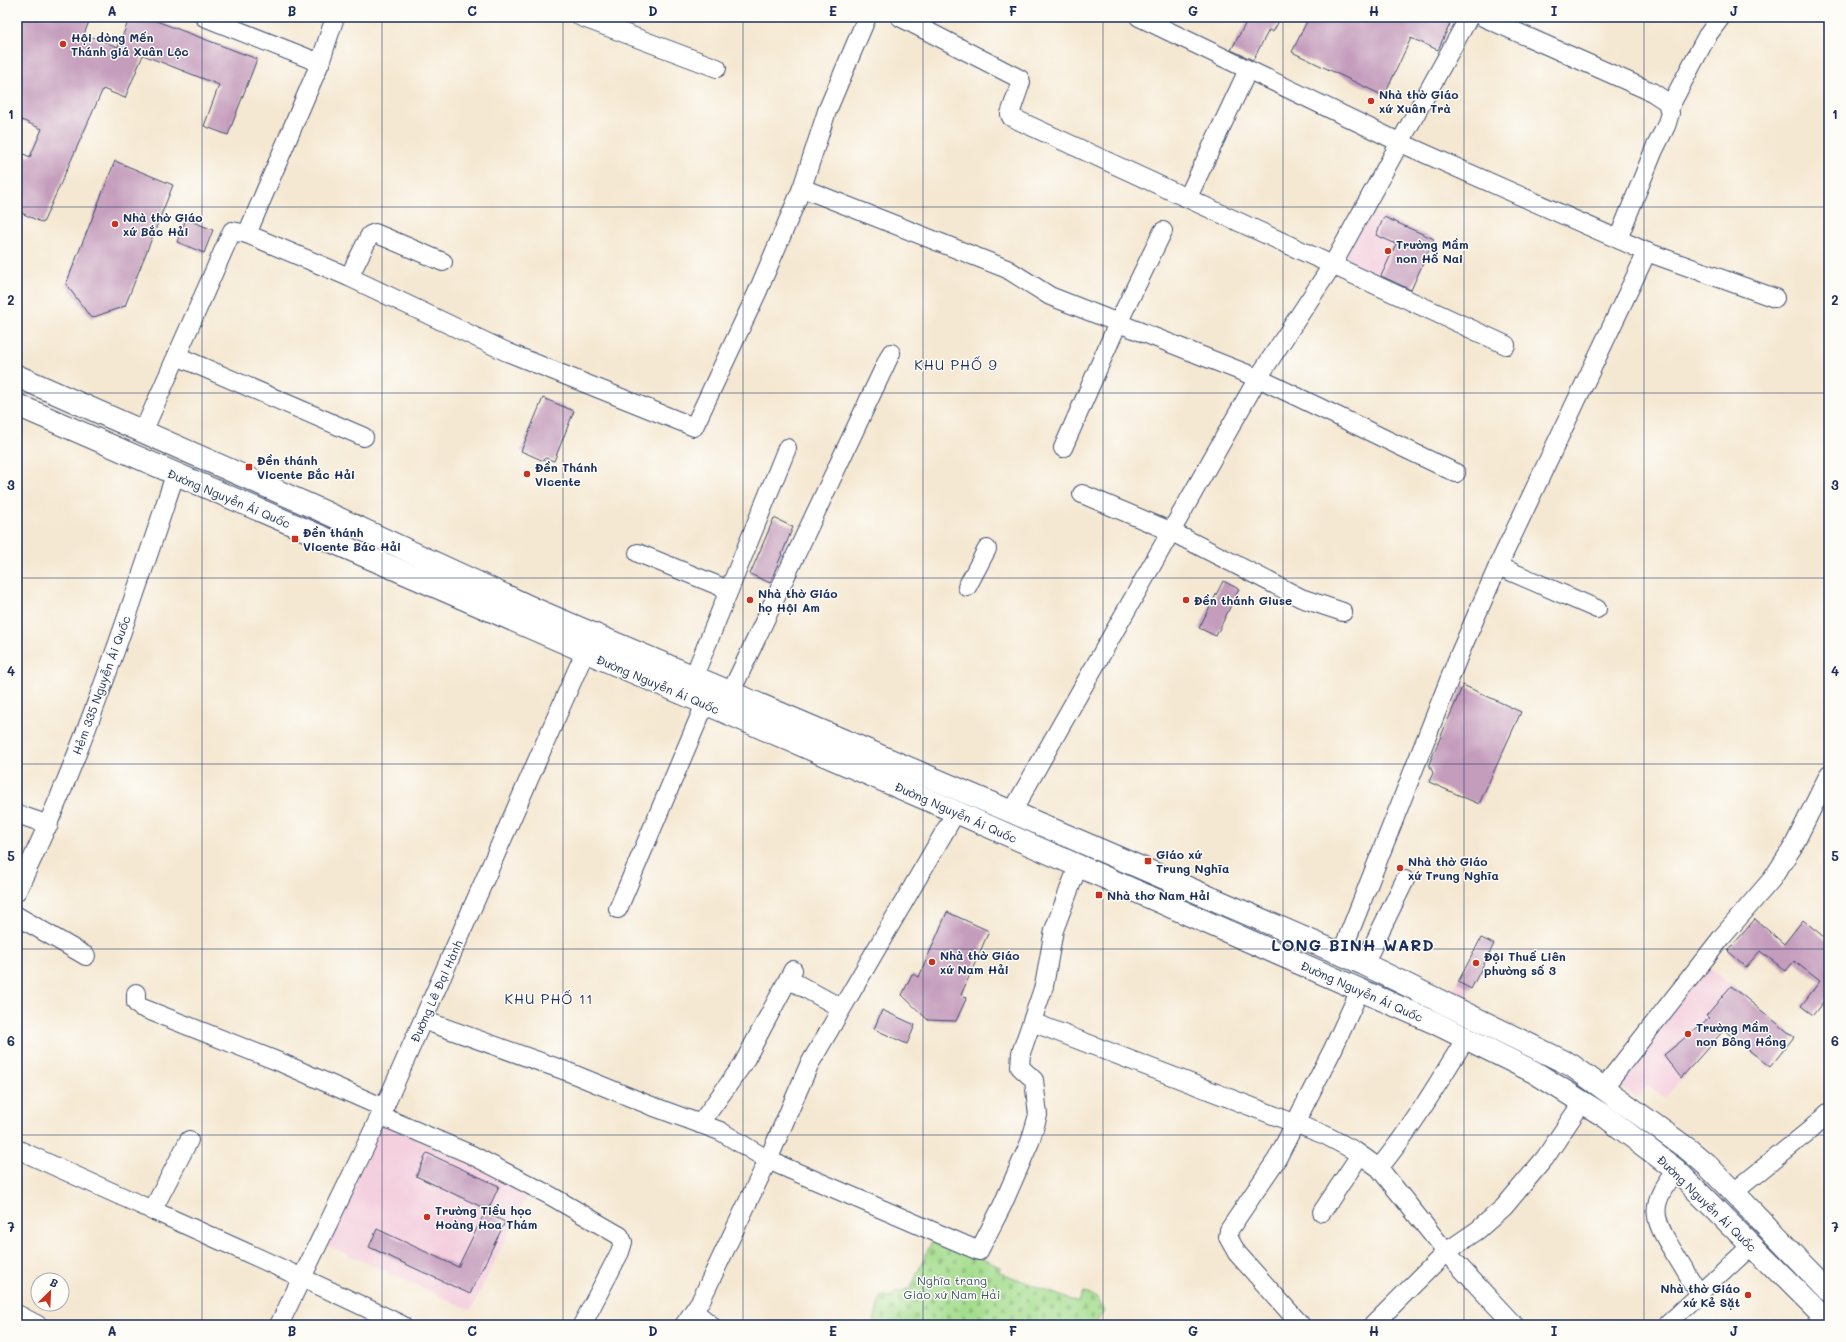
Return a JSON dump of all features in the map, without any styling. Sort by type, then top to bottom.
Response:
[{"type":"main road","name":"Đường Nguyễn Ái Quốc","points":[[17,376],[318,509],[532,608],[732,692],[1364,964],[1571,1065],[1604,1087],[1689,1150],[1734,1192],[1827,1285]]},
{"type":"main road","name":"Đường Nguyễn Ái Quốc","points":[[17,405],[174,475],[956,812],[1360,990],[1466,1038],[1534,1072],[1583,1101],[1653,1151],[1676,1170],[1829,1323]]},
{"type":"main road","points":[[132,456],[143,432]]},
{"type":"main road","points":[[1332,978],[1341,954]]},
{"type":"street","points":[[204,17],[320,63]]},
{"type":"street","points":[[247,234],[320,63],[335,17]]},
{"type":"street","points":[[581,17],[717,68]]},
{"type":"street","points":[[143,432],[178,356],[232,231],[247,234],[349,277],[507,352],[694,427],[757,292],[802,188],[827,111],[867,17]]},
{"type":"street","points":[[900,17],[1020,79],[1021,82],[1010,114],[1012,117],[1506,345]]},
{"type":"street","points":[[1139,17],[1401,143],[1647,252],[1775,298]]},
{"type":"street","points":[[1012,812],[1258,378],[1333,264],[1401,143],[1469,17]]},
{"type":"street","points":[[1483,17],[1652,92],[1667,102],[1669,108]]},
{"type":"street","points":[[1618,239],[1654,150],[1666,126],[1669,108],[1707,36],[1721,17]]},
{"type":"street","points":[[1188,197],[1248,70]]},
{"type":"street","points":[[802,188],[1007,269],[1050,296],[1258,378],[1456,473]]},
{"type":"street","points":[[1062,448],[1118,323],[1163,231]]},
{"type":"street","points":[[349,277],[370,235],[375,233],[442,262]]},
{"type":"street","points":[[1341,954],[1459,655],[1498,566],[1647,252]]},
{"type":"street","points":[[732,692],[891,353]]},
{"type":"street","points":[[178,356],[364,436]]},
{"type":"street","points":[[694,676],[787,448]]},
{"type":"street","name":"Hẻm 335 Nguyễn Ái Quốc","points":[[17,891],[49,825],[95,707],[174,475]]},
{"type":"street","points":[[1082,494],[1170,531],[1301,598],[1343,612]]},
{"type":"street","points":[[967,588],[987,549]]},
{"type":"street","points":[[638,553],[729,590]]},
{"type":"street","points":[[1498,566],[1597,610]]},
{"type":"street","name":"Đường Lê Đại Hành","points":[[279,1325],[382,1112],[585,652]]},
{"type":"street","points":[[618,909],[705,704]]},
{"type":"street","points":[[1604,1087],[1722,937],[1772,879],[1793,847],[1829,774]]},
{"type":"street","points":[[711,1325],[690,1318],[768,1160],[809,1065],[956,812]]},
{"type":"street","points":[[17,814],[49,825]]},
{"type":"street","points":[[423,1020],[566,1071],[720,1132],[768,1160],[979,1251],[1002,1206],[1030,1142],[1038,1115],[1034,1080],[1020,1067],[1021,1053],[1044,986],[1054,930],[1078,866]]},
{"type":"street","points":[[1364,964],[1405,880]]},
{"type":"street","points":[[17,916],[86,956]]},
{"type":"street","points":[[700,1124],[742,1064],[791,975],[841,1008]]},
{"type":"street","points":[[1301,1325],[1237,1253],[1228,1238],[1229,1230],[1277,1159],[1294,1123],[1333,1050],[1360,990]]},
{"type":"street","points":[[136,993],[136,1003],[140,1007],[282,1063],[470,1154],[596,1220],[620,1236],[623,1242],[620,1252],[582,1325]]},
{"type":"street","points":[[1032,1022],[1325,1135],[1360,1155],[1379,1168],[1446,1252],[1514,1325]]},
{"type":"street","points":[[1379,1168],[1406,1135],[1466,1038]]},
{"type":"street","points":[[1372,1325],[1446,1252],[1478,1230],[1504,1207],[1545,1158],[1583,1101]]},
{"type":"street","points":[[1734,1192],[1810,1130],[1829,1112]]},
{"type":"street","points":[[152,1211],[189,1140]]},
{"type":"street","points":[[17,1149],[152,1211],[303,1276],[402,1325]]},
{"type":"street","points":[[1322,1212],[1360,1155]]},
{"type":"street","points":[[1676,1170],[1663,1187],[1658,1199],[1656,1214],[1659,1228],[1699,1294]]},
{"type":"street","points":[[1666,1325],[1752,1245]]},
{"type":"street","points":[[17,1314],[38,1325]]},
{"type":"shaded area","name":"Trường Mầm non Hố Nai","points":[[1370,210],[1434,239],[1409,294],[1342,262]]},
{"type":"shaded area","name":"Đội Thuế Liên phường số 3","points":[[1481,938],[1494,944],[1464,1002],[1451,995]]},
{"type":"shaded area","name":"Trường Mầm non Bông Hồng","points":[[1707,966],[1794,1037],[1770,1067],[1724,1031],[1665,1098],[1648,1085],[1637,1098],[1616,1083]]},
{"type":"shaded area","name":"Trường Tiểu học Hoàng Hoa Thám","points":[[383,1124],[529,1191],[471,1310],[325,1244]]},
{"type":"green space","name":"Nghĩa trang Giáo xứ Nam Hải","points":[[934,1237],[1000,1267],[999,1272],[1079,1303],[1083,1292],[1097,1298],[1105,1311],[1093,1325],[873,1325],[881,1294],[891,1298],[895,1292],[910,1289]]},
{"type":"building","points":[[17,17],[91,17],[84,34],[118,47],[130,17],[146,17],[257,59],[228,135],[204,126],[219,85],[143,55],[125,98],[103,89],[43,223],[17,211],[17,151],[30,157],[42,129],[17,118]]},
{"type":"building","points":[[1245,17],[1281,17],[1273,32],[1269,30],[1253,60],[1231,50],[1248,19]]},
{"type":"building","points":[[1309,17],[1435,17],[1450,24],[1438,50],[1411,38],[1384,96],[1292,52]]},
{"type":"building","points":[[115,161],[173,185],[125,306],[91,318],[66,284]]},
{"type":"building","points":[[1384,217],[1434,239],[1411,290],[1381,276],[1396,244],[1376,235]]},
{"type":"building","points":[[186,219],[213,230],[204,253],[177,242]]},
{"type":"building","points":[[543,398],[574,411],[554,461],[545,458],[544,461],[521,451]]},
{"type":"building","points":[[774,518],[793,527],[770,583],[750,574]]},
{"type":"building","points":[[1223,581],[1239,589],[1216,636],[1199,628]]},
{"type":"building","points":[[1463,685],[1521,712],[1479,804],[1429,782],[1433,773],[1429,764]]},
{"type":"building","points":[[947,912],[989,931],[961,995],[967,997],[956,1021],[928,1020],[902,995],[912,974],[919,977]]},
{"type":"building","points":[[1755,919],[1784,944],[1803,920],[1829,941],[1829,994],[1813,1015],[1801,1006],[1820,981],[1794,961],[1786,971],[1760,951],[1746,967],[1728,951]]},
{"type":"building","name":"Đội Thuế Liên phường số 3","points":[[1481,938],[1494,944],[1471,989],[1458,982]]},
{"type":"building","points":[[1731,986],[1794,1037],[1770,1067],[1724,1030],[1681,1078],[1664,1055],[1709,1018],[1706,1016]]},
{"type":"building","points":[[882,1010],[915,1025],[907,1044],[874,1029]]},
{"type":"building","points":[[427,1153],[499,1186],[488,1210],[416,1176]]},
{"type":"building","points":[[485,1212],[505,1222],[470,1294],[369,1247],[377,1229],[458,1267]]},
{"type":"place","name":"Hội dòng Mến Thánh giá Xuân Lộc","points":[[63,44]]},
{"type":"place","name":"Nhà thờ Giáo xứ Xuân Trà","points":[[1371,101]]},
{"type":"place","name":"Nhà thờ Giáo xứ Bắc Hải","points":[[115,224]]},
{"type":"place","name":"Trường Mầm non Hố Nai","points":[[1388,251]]},
{"type":"place","name":"Đền thánh Vicente Bắc Hải","points":[[249,467]]},
{"type":"place","name":"Đền Thánh Vicente","points":[[527,474]]},
{"type":"place","name":"Đền thánh Vicente Bác Hải","points":[[295,539]]},
{"type":"place","name":"Nhà thờ Giáo họ Hội Am","points":[[750,600]]},
{"type":"place","name":"Đền thánh Giuse","points":[[1186,600]]},
{"type":"place","name":"Giáo xứ Trung Nghĩa","points":[[1148,861]]},
{"type":"place","name":"Nhà thờ Giáo xứ Trung Nghĩa","points":[[1400,868]]},
{"type":"place","name":"Nhà thơ Nam Hải","points":[[1099,895]]},
{"type":"place","name":"Nhà thờ Giáo xứ Nam Hải","points":[[932,962]]},
{"type":"place","name":"Đội Thuế Liên phường số 3","points":[[1476,963]]},
{"type":"place","name":"Trường Mầm non Bông Hồng","points":[[1688,1034]]},
{"type":"place","name":"Trường Tiểu học Hoàng Hoa Thám","points":[[427,1217]]},
{"type":"place","name":"Nhà thờ Giáo xứ Kẻ Sặt","points":[[1748,1295]]},
{"type":"district","name":"KHU PHỐ 9","points":[[956,364]]},
{"type":"district","name":"LONG BINH WARD","points":[[1353,944]]},
{"type":"district","name":"KHU PHỐ 11","points":[[549,998]]}]
